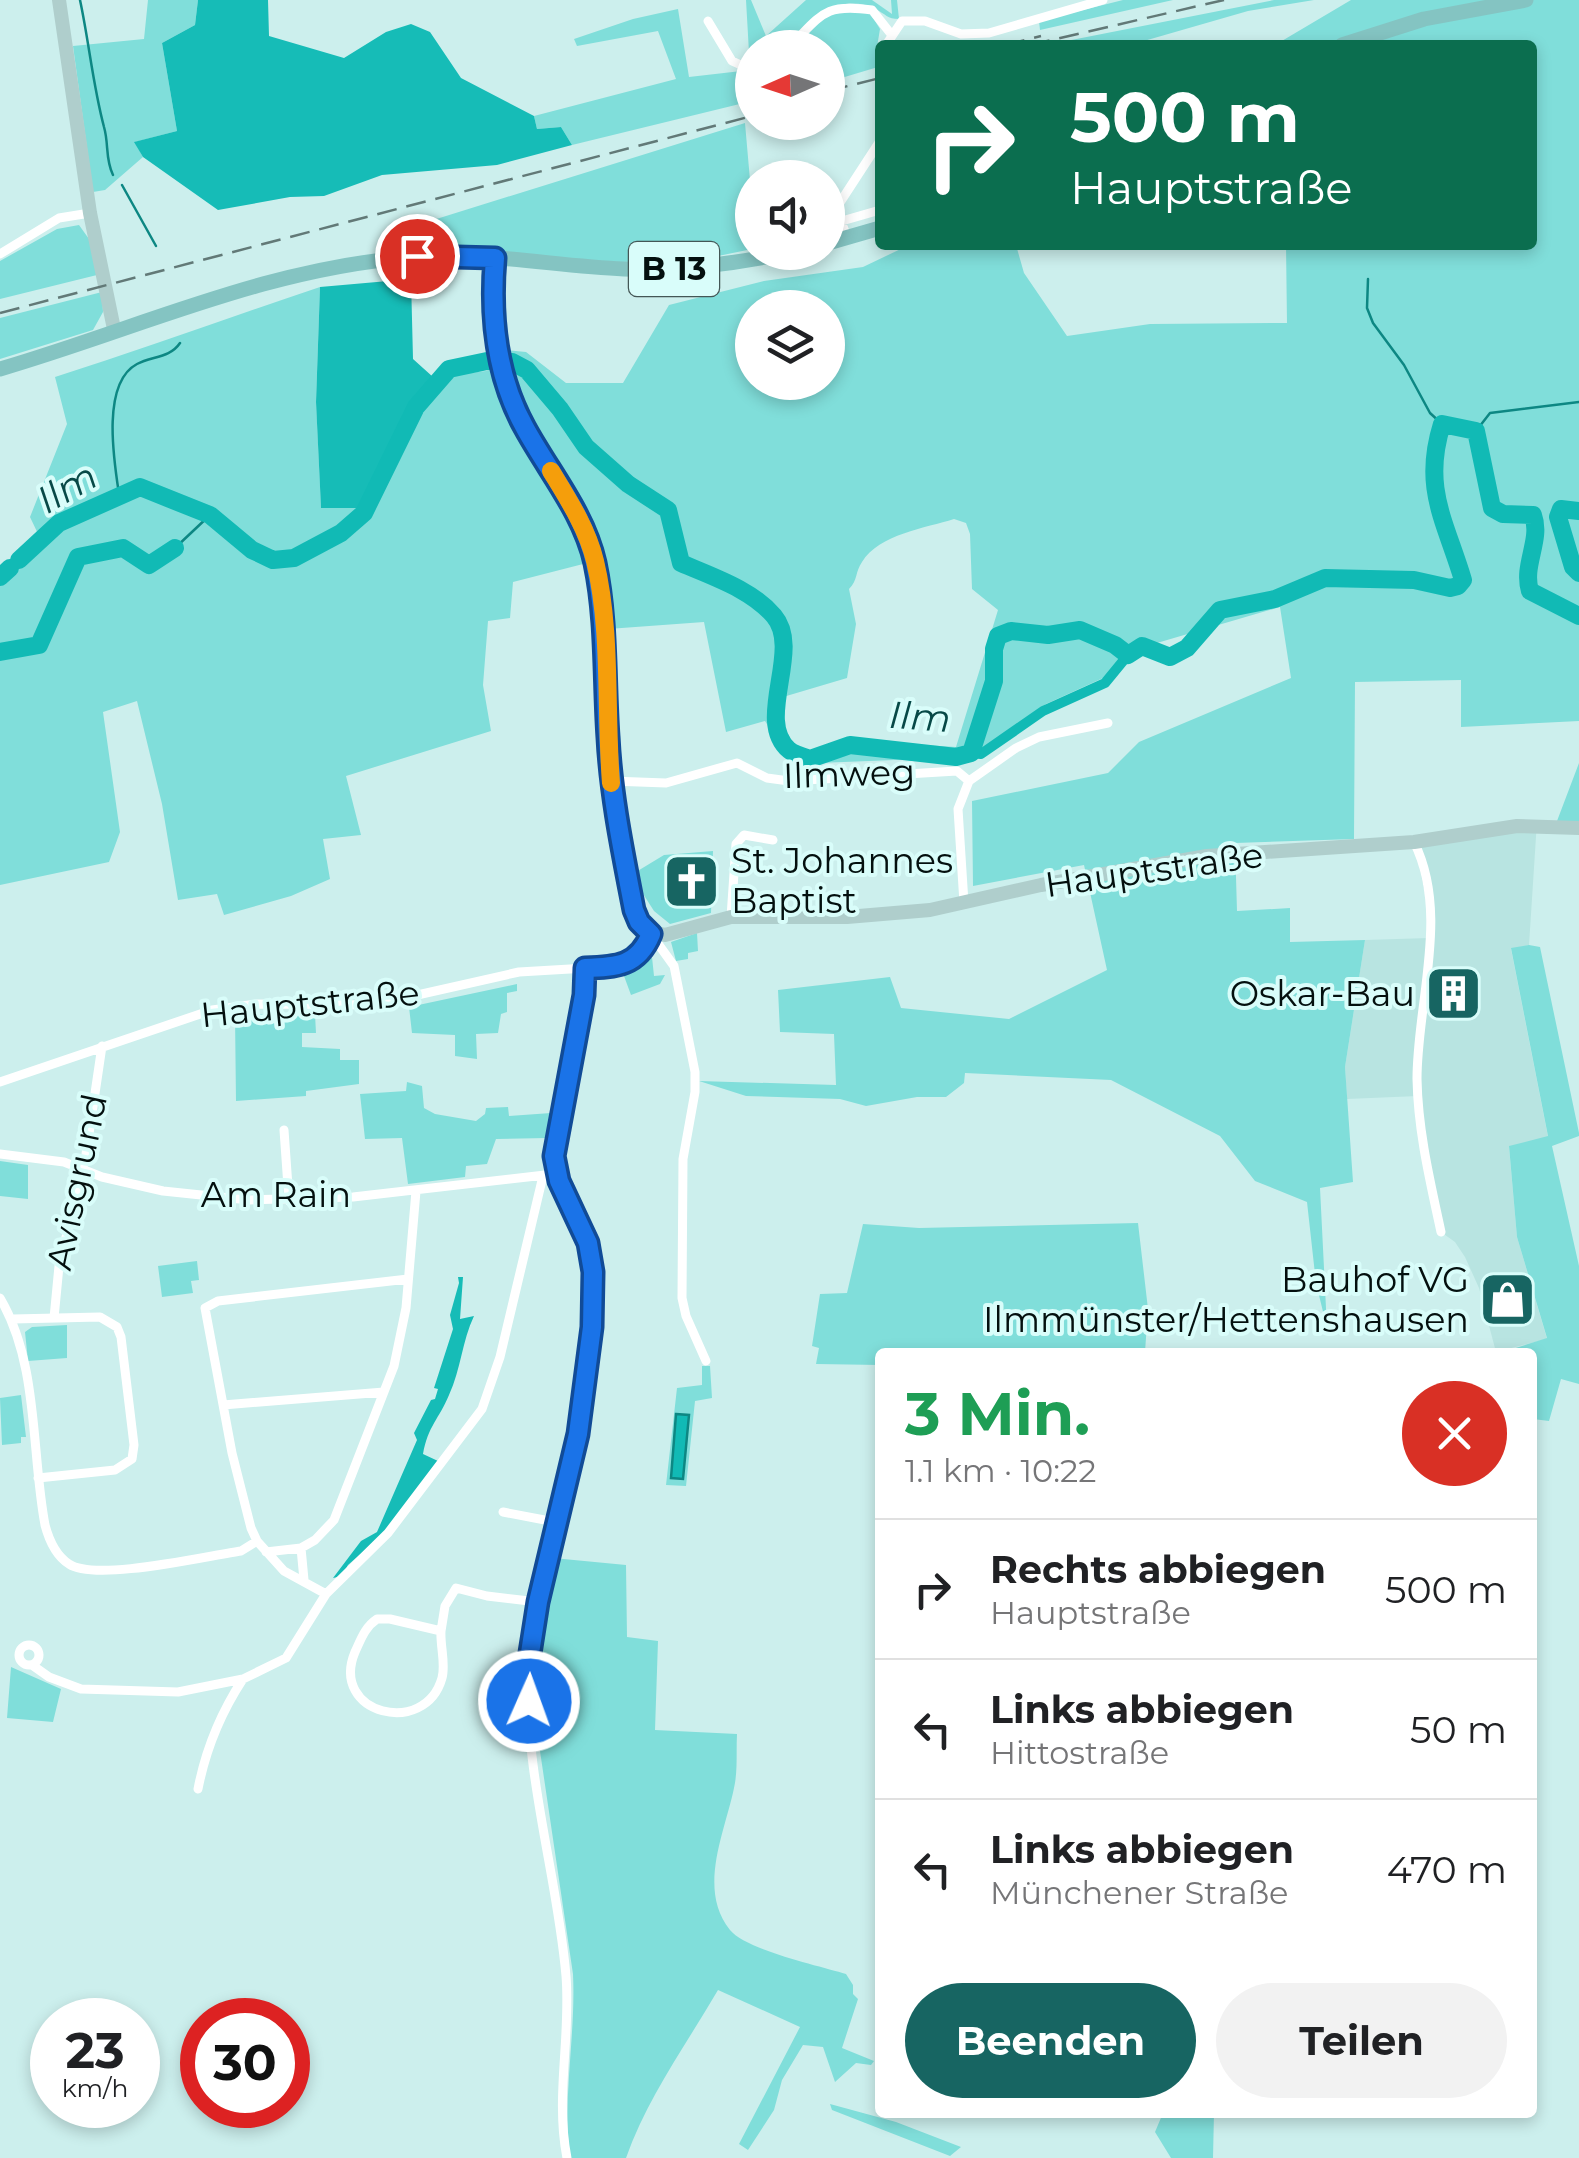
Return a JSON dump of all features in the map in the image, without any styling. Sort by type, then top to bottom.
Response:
[{"type":"main road","points":[[1358,40],[1436,16],[1526,0]]},
{"type":"main road","points":[[845,229],[875,228]]},
{"type":"main road","name":"B 13","points":[[0,368],[304,272],[417,256],[663,270],[735,263]]},
{"type":"street","points":[[58,0],[90,212],[114,329]]},
{"type":"street","points":[[888,40],[902,21],[925,21],[961,34],[989,32],[1103,0]]},
{"type":"street","points":[[807,30],[825,13],[841,6],[872,10],[891,34]]},
{"type":"street","points":[[708,21],[735,63]]},
{"type":"street","points":[[845,195],[875,149]]},
{"type":"street","points":[[0,254],[58,218],[90,212]]},
{"type":"street","points":[[845,228],[875,213]]},
{"type":"street","points":[[495,258],[492,317],[505,379],[523,424],[569,500],[595,561],[603,622],[611,780],[634,910],[674,966],[696,1072],[682,1171],[682,1298],[706,1361]]},
{"type":"street","points":[[969,782],[1025,743],[1108,723]]},
{"type":"street","name":"Ilmweg","points":[[611,780],[666,783],[737,763],[782,781],[958,771],[969,782],[958,809],[964,903]]},
{"type":"street","name":"Hauptstraße","points":[[0,1082],[197,1013],[233,1006],[373,1005],[519,972],[629,963],[646,948],[651,934],[664,935],[731,917],[847,917],[930,910],[1041,885],[1207,856],[1414,842],[1517,826],[1579,828]]},
{"type":"street","points":[[731,917],[736,844],[744,835],[773,840]]},
{"type":"street","points":[[1414,842],[1424,860],[1430,918],[1418,1048],[1419,1122],[1440,1232]]},
{"type":"street","points":[[567,2158],[560,2125],[566,1978],[529,1718],[530,1653],[555,1522],[584,1401],[594,1300],[588,1243],[556,1172],[556,1140],[584,995],[585,968]]},
{"type":"street","name":"Avisgrund","points":[[54,1318],[59,1266],[90,1134],[102,1046]]},
{"type":"street","points":[[284,1130],[289,1200]]},
{"type":"street","name":"Am Rain","points":[[0,1154],[81,1168],[102,1177],[186,1196],[289,1200],[416,1190],[556,1172]]},
{"type":"street","points":[[32,1665],[49,1677],[82,1689],[178,1692],[243,1679],[286,1658],[326,1594],[388,1533],[482,1409],[500,1357],[543,1176]]},
{"type":"street","points":[[266,1552],[301,1548],[334,1520],[403,1332],[416,1190]]},
{"type":"street","points":[[326,1594],[284,1570],[257,1541],[246,1513],[205,1308],[218,1301],[408,1278]]},
{"type":"street","points":[[0,1298],[13,1320],[23,1361],[49,1539],[67,1564],[80,1570],[108,1571],[240,1551],[257,1541]]},
{"type":"street","name":"Avisgrund","points":[[13,1320],[100,1317],[117,1327],[135,1452],[128,1464],[115,1470],[38,1478]]},
{"type":"street","points":[[223,1404],[384,1392]]},
{"type":"street","points":[[502,1512],[555,1522]]},
{"type":"street","points":[[301,1548],[304,1580]]},
{"type":"street","points":[[441,1631],[390,1619],[371,1623],[350,1667],[352,1685],[372,1707],[397,1714],[414,1710],[428,1701],[443,1676],[441,1631],[445,1606],[456,1588],[496,1598],[538,1602]]},
{"type":"street","points":[[198,1789],[224,1708],[243,1679]]},
{"type":"shaded area","points":[[148,0],[198,0],[195,25],[162,43],[177,131],[135,142],[143,157],[105,190],[93,192],[73,46],[144,39]]},
{"type":"shaded area","points":[[198,0],[268,0],[269,36],[344,58],[386,32],[411,24],[430,32],[461,78],[534,116],[537,129],[561,127],[572,145],[497,165],[382,175],[324,196],[290,197],[218,210],[143,157],[134,142],[177,131],[162,43],[195,25]]},
{"type":"shaded area","points":[[746,0],[751,0],[764,30],[748,30]]},
{"type":"shaded area","points":[[806,0],[872,0],[892,14],[891,0],[897,0],[899,19],[856,4],[824,10],[870,13],[880,29],[875,40],[875,68],[845,77],[845,30],[773,30]]},
{"type":"shaded area","points":[[1123,0],[1173,0],[1040,30],[1039,21]]},
{"type":"shaded area","points":[[1274,0],[1314,0],[1248,11],[1147,40],[1071,40]]},
{"type":"shaded area","points":[[1351,0],[1579,0],[1579,721],[1461,727],[1461,680],[1355,682],[1354,839],[1235,843],[1237,911],[1290,908],[1290,942],[1365,940],[1345,1067],[1353,1182],[1320,1188],[1327,1328],[1316,1283],[1307,1202],[1255,1181],[1220,1136],[1111,1080],[965,1073],[964,1083],[946,1097],[917,1097],[866,1106],[840,1099],[746,1096],[699,1081],[836,1085],[834,1034],[780,1032],[778,990],[890,977],[901,1008],[1009,1019],[1107,970],[1084,865],[973,886],[972,801],[1108,773],[1139,742],[1291,678],[1280,607],[1133,650],[1112,674],[1046,704],[972,757],[792,764],[765,721],[726,732],[704,622],[608,629],[601,563],[526,412],[505,350],[526,352],[566,383],[623,383],[669,305],[764,281],[863,267],[899,250],[1017,250],[1024,273],[1067,336],[1150,324],[1287,323],[1286,250],[1537,250],[1537,40],[1283,40]],"holes":[[[954,519],[966,523],[972,589],[998,610],[956,747],[845,740],[810,754],[795,748],[779,716],[783,697],[847,678],[856,624],[849,589],[870,552],[891,538]]]},
{"type":"shaded area","points":[[678,9],[689,77],[735,72],[735,105],[572,145],[561,127],[537,129],[534,116],[676,79],[658,31],[577,46],[574,39]]},
{"type":"shaded area","points":[[735,126],[735,140],[746,140],[748,160],[735,160],[735,253],[694,261],[618,262],[414,251],[430,221]]},
{"type":"shaded area","points":[[79,225],[89,239],[97,275],[0,299],[0,261],[57,229]]},
{"type":"shaded area","points":[[411,279],[413,359],[433,377],[360,508],[321,508],[316,402],[320,287]]},
{"type":"shaded area","points":[[320,287],[316,401],[321,508],[360,508],[433,377],[495,370],[528,451],[564,510],[587,563],[513,582],[510,618],[488,621],[483,685],[491,731],[346,776],[361,835],[323,839],[330,879],[291,896],[224,915],[217,894],[178,900],[162,804],[137,701],[103,712],[120,832],[109,862],[0,885],[0,572],[40,538],[30,517],[67,424],[55,377]]},
{"type":"shaded area","points":[[102,292],[103,312],[93,330],[0,359],[0,318]]},
{"type":"shaded area","points":[[1579,763],[1579,823],[1557,821]]},
{"type":"shaded area","points":[[1537,821],[1529,945],[1511,949],[1548,1137],[1509,1147],[1517,1237],[1547,1339],[1512,1348],[1495,1348],[1479,1288],[1465,1257],[1455,1242],[1441,1232],[1418,1096],[1347,1099],[1345,1067],[1365,940],[1429,938],[1430,917],[1414,842]]},
{"type":"shaded area","points":[[713,851],[711,913],[670,924],[654,911],[631,875],[664,855]]},
{"type":"shaded area","points":[[697,933],[698,951],[688,953],[688,959],[676,961],[671,942]]},
{"type":"shaded area","points":[[1540,947],[1579,1133],[1552,1146],[1579,1266],[1579,1384],[1561,1379],[1549,1421],[1537,1420],[1537,1348],[1516,1348],[1547,1338],[1517,1237],[1509,1146],[1548,1136],[1511,948]]},
{"type":"shaded area","points":[[652,957],[654,976],[665,975],[660,984],[631,995],[624,976]]},
{"type":"shaded area","points":[[517,984],[517,991],[507,993],[507,1012],[501,1014],[498,1033],[476,1034],[477,1059],[455,1056],[455,1035],[412,1033],[409,1007]]},
{"type":"shaded area","points":[[315,1014],[316,1033],[302,1033],[302,1047],[340,1049],[340,1060],[359,1060],[359,1084],[306,1091],[306,1096],[236,1101],[235,1015]]},
{"type":"shaded area","points":[[407,1082],[422,1086],[424,1108],[435,1114],[476,1121],[486,1108],[508,1107],[509,1116],[551,1113],[547,1138],[496,1139],[487,1164],[466,1166],[465,1177],[408,1184],[402,1138],[365,1139],[360,1094],[406,1091]]},
{"type":"shaded area","points":[[0,1161],[28,1165],[28,1199],[0,1196]]},
{"type":"shaded area","points":[[1138,1223],[1148,1309],[1145,1348],[875,1348],[875,1365],[816,1364],[819,1348],[812,1346],[820,1294],[847,1293],[863,1224],[919,1228]]},
{"type":"shaded area","points":[[197,1261],[199,1280],[191,1281],[193,1293],[162,1297],[158,1266]]},
{"type":"shaded area","points":[[458,1277],[463,1277],[460,1319],[474,1316],[453,1385],[425,1444],[423,1454],[438,1461],[381,1536],[348,1565],[342,1576],[333,1578],[361,1541],[377,1532],[417,1440],[414,1433],[435,1399],[438,1389],[434,1388],[453,1329],[450,1315]]},
{"type":"shaded area","points":[[67,1325],[67,1358],[28,1361],[25,1332],[32,1327]]},
{"type":"shaded area","points":[[702,1366],[710,1366],[712,1398],[695,1401],[686,1486],[666,1485],[677,1388],[702,1385]]},
{"type":"shaded area","points":[[21,1395],[26,1437],[21,1437],[21,1443],[2,1445],[0,1398]]},
{"type":"shaded area","points":[[676,1414],[689,1415],[683,1479],[671,1478]]},
{"type":"shaded area","points":[[553,1558],[626,1565],[627,1637],[658,1641],[655,1730],[737,1734],[735,1781],[714,1879],[720,1914],[730,1930],[767,1951],[846,1974],[858,1999],[842,2048],[874,2061],[871,2065],[856,2063],[835,2082],[823,2047],[803,2045],[782,2080],[774,2110],[748,2150],[739,2144],[800,2027],[718,1990],[656,2093],[626,2158],[570,2158],[573,1974],[536,1724],[535,1658]]},
{"type":"shaded area","points":[[11,1667],[61,1689],[53,1722],[7,1718]]},
{"type":"shaded area","points":[[830,2104],[896,2122],[961,2147],[950,2156],[832,2110]]},
{"type":"shaded area","points":[[1161,2118],[1214,2118],[1213,2158],[1171,2158],[1155,2132]]},
{"type":"waterway","points":[[80,0],[113,175]]},
{"type":"waterway","points":[[122,185],[156,246]]},
{"type":"waterway","points":[[1368,279],[1367,308],[1373,323],[1404,365],[1430,413],[1442,424]]},
{"type":"waterway","points":[[119,494],[113,424],[118,388],[137,364],[166,354],[180,343]]},
{"type":"waterway","name":"Ilm","points":[[19,560],[59,523],[140,487],[210,515],[252,550],[273,560],[294,558],[341,533],[364,513],[416,407],[449,369],[487,361],[512,362],[527,370],[586,447],[628,484],[668,510],[681,563],[743,591],[774,616],[782,630],[784,647],[777,703],[779,737],[789,750],[810,759],[850,745],[956,757],[971,753],[994,681],[998,636],[1011,631],[1048,635],[1080,630],[1128,655],[1142,646],[1170,657],[1187,648],[1220,610],[1275,599],[1325,578],[1414,580],[1450,588],[1458,586],[1463,580],[1435,486],[1436,447],[1442,424],[1476,431],[1492,508],[1503,514],[1533,515],[1530,591],[1579,616]]},
{"type":"waterway","points":[[1476,431],[1490,413],[1579,402]]},
{"type":"waterway","name":"Ilm","points":[[1579,511],[1561,509],[1558,517],[1573,567],[1579,573]]},
{"type":"waterway","name":"Ilm","points":[[175,548],[210,515]]},
{"type":"waterway","name":"Ilm","points":[[0,652],[39,645],[78,557],[123,548],[149,565],[175,548]]},
{"type":"waterway","name":"Ilm","points":[[0,577],[10,568]]},
{"type":"waterway","points":[[971,753],[981,754],[1043,711],[1105,683],[1128,655]]},
{"type":"railway","points":[[1052,40],[1224,0]]},
{"type":"railway","points":[[1025,40],[1041,36]]},
{"type":"railway","points":[[845,87],[875,79]]},
{"type":"railway","points":[[0,313],[735,120]]},
{"type":"slow traffic","points":[[551,471],[586,534],[595,561],[603,622],[611,783]]},
{"type":"place","name":"St. Johannes Baptist","points":[[692,881]]},
{"type":"place","name":"Oskar-Bau","points":[[1454,994]]},
{"type":"place","name":"Bauhof VG Ilmmünster/Hettenshausen","points":[[1508,1300]]},
{"type":"route","points":[[417,256],[495,258],[492,317],[505,379],[523,424],[586,534],[595,561],[603,622],[613,799],[634,910],[651,934],[646,948],[629,963],[585,968],[584,995],[556,1140],[556,1172],[588,1243],[594,1300],[578,1434],[538,1602],[530,1653],[529,1701]]}]
